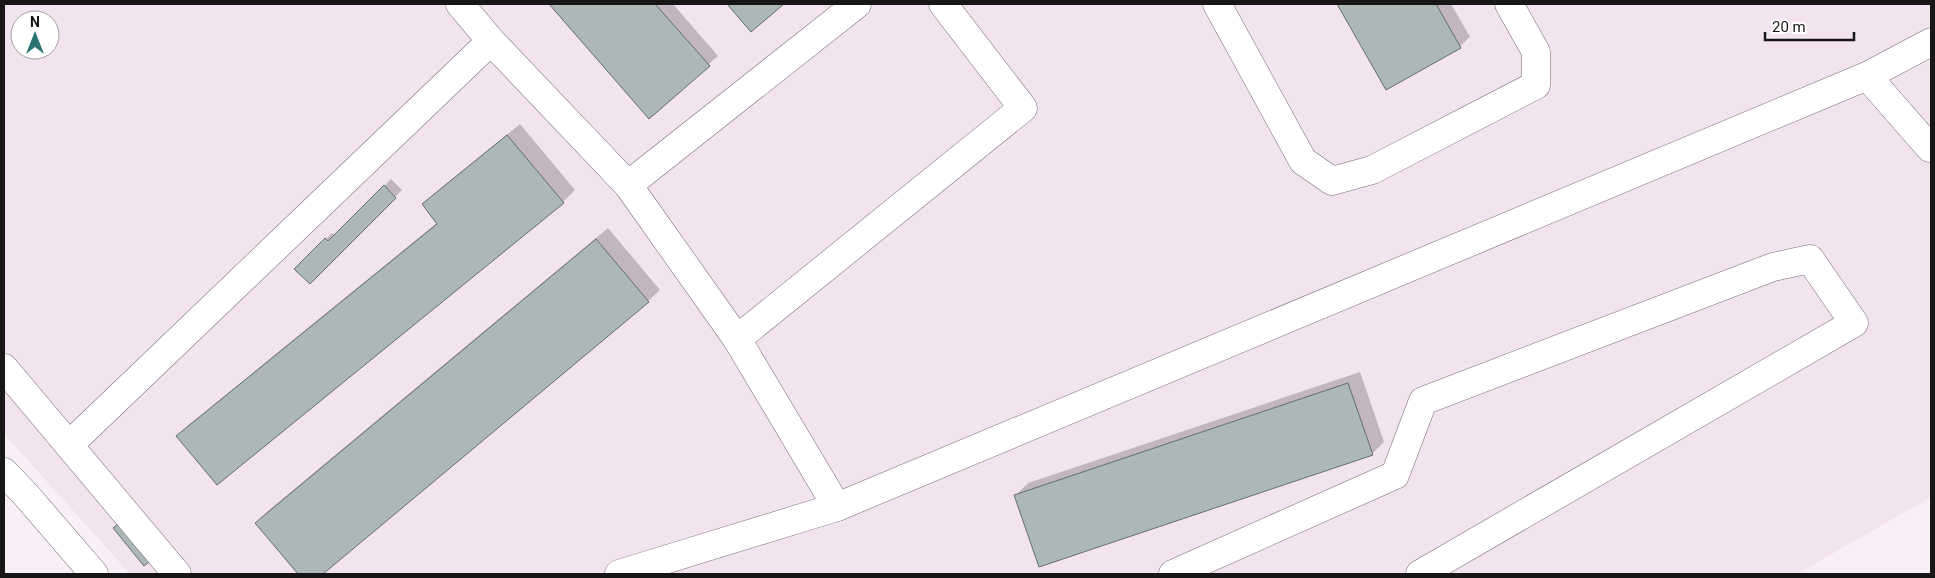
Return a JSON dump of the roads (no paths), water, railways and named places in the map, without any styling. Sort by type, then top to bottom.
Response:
[{"type":"street","points":[[460,4],[491,41],[628,185],[737,339],[837,507]]},
{"type":"street","points":[[628,185],[857,4]]},
{"type":"street","points":[[737,339],[1023,108],[943,4]]},
{"type":"street","points":[[1217,4],[1303,161],[1332,181],[1372,170],[1536,85],[1536,52],[1509,4]]},
{"type":"street","points":[[69,446],[491,41]]},
{"type":"street","points":[[619,574],[837,507],[1867,76],[1931,42]]},
{"type":"street","points":[[1867,76],[1931,147]]},
{"type":"street","points":[[1173,574],[1395,476],[1423,401],[1773,267],[1810,259],[1854,323],[1420,574]]},
{"type":"street","points":[[4,368],[177,574]]},
{"type":"street","points":[[4,472],[94,574]]}]
